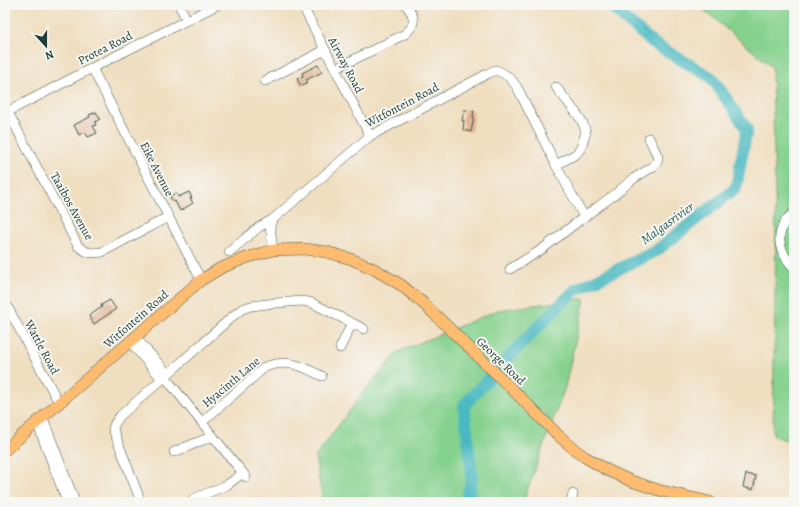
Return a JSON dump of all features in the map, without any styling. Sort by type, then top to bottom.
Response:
[{"type":"main road","name":"George Road","points":[[273,250],[305,249],[327,252],[351,259],[374,269],[401,285],[424,304],[565,442],[585,457],[614,474],[643,485],[710,502]]},
{"type":"main road","name":"Witfontein Road","points":[[5,450],[201,280],[221,268],[246,258],[273,250]]},
{"type":"street","points":[[179,5],[187,20]]},
{"type":"street","name":"Protea Road","points":[[7,112],[217,5]]},
{"type":"street","name":"Airway Road","points":[[302,5],[370,136]]},
{"type":"street","points":[[335,70],[410,30],[413,25],[413,18],[406,5]]},
{"type":"street","points":[[265,81],[325,50]]},
{"type":"street","name":"Eike Avenue","points":[[92,68],[201,280]]},
{"type":"street","name":"Witfontein Road","points":[[229,252],[259,227],[272,220],[370,136],[496,70],[511,78],[518,89],[556,165]]},
{"type":"street","points":[[556,87],[580,118],[586,132],[581,148],[576,154],[556,165],[584,217]]},
{"type":"street","name":"Taaibos Avenue","points":[[7,112],[78,246],[85,252],[93,254],[102,252],[168,217]]},
{"type":"street","points":[[510,269],[541,250],[633,179],[654,166],[658,157],[649,138]]},
{"type":"street","points":[[794,213],[783,224],[780,240],[783,252],[794,268]]},
{"type":"street","points":[[272,220],[270,226],[273,250]]},
{"type":"street","points":[[141,502],[113,429],[114,425],[121,415],[232,316],[242,309],[251,306],[303,301],[312,303],[364,329]]},
{"type":"street","name":"Wattle Road","points":[[5,302],[58,403]]},
{"type":"street","points":[[340,348],[352,323]]},
{"type":"street","points":[[133,340],[245,475],[227,486],[194,499]]},
{"type":"street","name":"Hyacinth Lane","points":[[202,422],[265,367],[280,363],[293,364],[322,376]]},
{"type":"street","points":[[40,420],[67,502]]},
{"type":"street","points":[[40,420],[75,502]]},
{"type":"street","points":[[174,452],[213,436]]},
{"type":"green space","points":[[698,5],[794,5],[794,442],[773,436],[776,237],[772,67]]},
{"type":"green space","points":[[585,298],[565,387],[523,502],[323,502],[315,457],[366,389],[398,352],[498,310]]},
{"type":"building","points":[[318,65],[322,72],[306,80],[308,82],[301,86],[297,79],[303,76],[302,73]]},
{"type":"building","points":[[464,110],[474,111],[471,132],[463,130],[464,121],[462,121]]},
{"type":"building","points":[[96,112],[100,119],[95,122],[96,125],[93,126],[97,133],[88,137],[85,132],[79,135],[74,125],[90,117],[89,115]]},
{"type":"building","points":[[189,192],[193,203],[180,211],[175,201],[173,202],[170,196],[176,193],[178,197]]},
{"type":"building","points":[[110,300],[116,309],[94,324],[89,316],[102,307],[101,305]]},
{"type":"building","points":[[746,474],[756,476],[753,490],[743,487]]},
{"type":"waterway","name":"Malgasrivier","points":[[466,502],[472,479],[464,405],[523,342],[575,290],[656,251],[736,188],[747,129],[712,78],[653,43],[609,5]]}]
